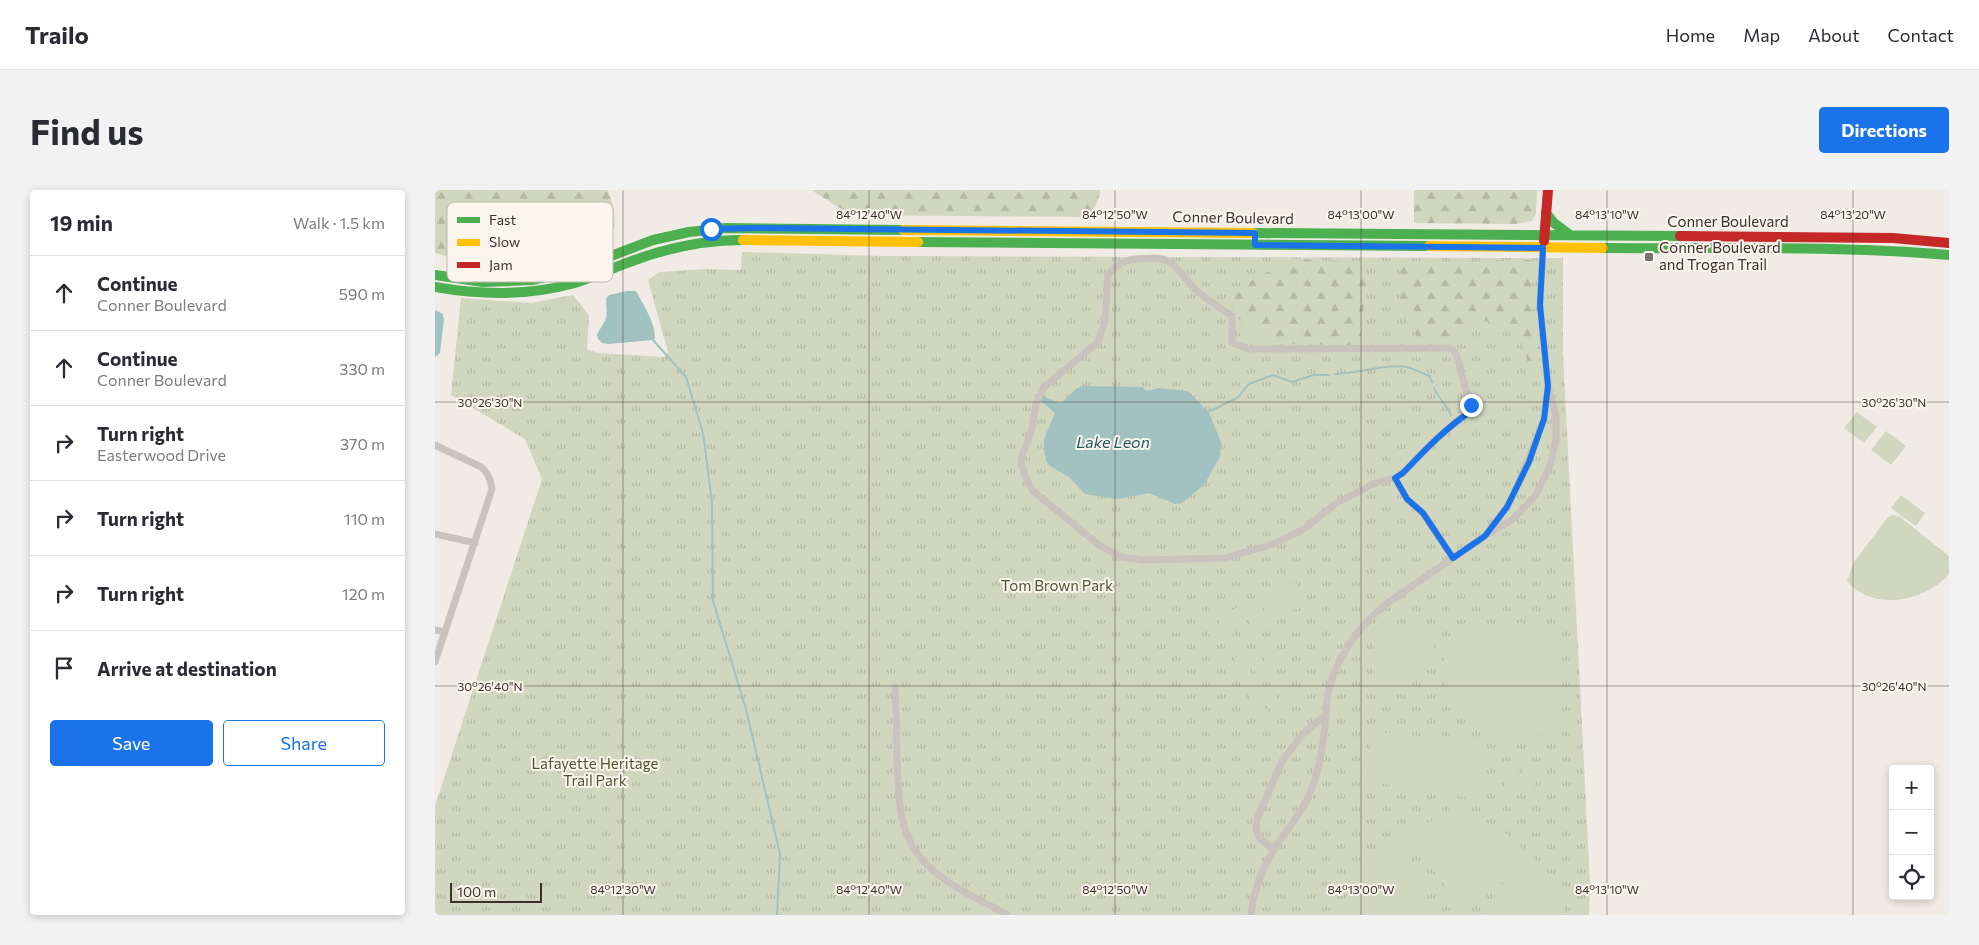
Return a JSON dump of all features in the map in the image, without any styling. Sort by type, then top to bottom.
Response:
[{"type":"main road","points":[[1543,248],[1547,190]]},
{"type":"main road","points":[[1546,213],[1554,223],[1570,236]]},
{"type":"main road","points":[[752,228],[753,240]]},
{"type":"main road","name":"Conner Boulevard","points":[[613,255],[670,235],[711,229],[752,228],[1901,238],[1949,243]]},
{"type":"main road","points":[[1255,233],[1255,245]]},
{"type":"main road","points":[[1900,251],[1901,238]]},
{"type":"main road","name":"Conner Boulevard","points":[[613,268],[674,247],[699,243],[753,240],[1900,251],[1949,255]]},
{"type":"main road","name":"Conner Boulevard","points":[[435,288],[507,294],[536,291],[576,282]]},
{"type":"street","points":[[1251,915],[1258,882],[1274,850],[1310,794],[1319,763],[1331,681],[1346,649],[1358,631],[1386,604],[1513,519],[1529,505],[1542,487],[1551,466],[1556,440],[1555,416],[1548,386],[1540,305],[1543,248]]},
{"type":"street","points":[[1165,258],[1174,264],[1194,288],[1232,316],[1232,343],[1249,349],[1443,347],[1453,350],[1457,356],[1471,410],[1436,439],[1403,473],[1395,478],[1375,484],[1338,502],[1322,516],[1287,538],[1235,557],[1144,560],[1121,557],[1099,545],[1051,508],[1034,492],[1028,483],[1021,464],[1022,455],[1031,433],[1036,404],[1044,387],[1097,342],[1105,327],[1108,274],[1124,261],[1131,259],[1165,258]]},
{"type":"street","points":[[1485,536],[1507,507],[1529,462],[1544,419],[1548,386]]},
{"type":"street","points":[[435,445],[481,467],[486,471],[492,489],[435,662]]},
{"type":"street","points":[[1395,478],[1407,499],[1423,513],[1453,558]]},
{"type":"street","points":[[435,534],[475,543]]},
{"type":"street","points":[[435,630],[445,632]]},
{"type":"street","points":[[895,687],[899,807],[911,844],[927,865],[943,879],[1008,915]]},
{"type":"street","points":[[1274,850],[1259,838],[1256,830],[1257,818],[1282,761],[1302,735],[1326,714]]},
{"type":"green space","points":[[435,190],[606,190],[612,202],[447,202],[447,256],[435,253]]},
{"type":"green space","points":[[811,190],[1100,190],[1096,205],[1084,217],[851,215]]},
{"type":"green space","points":[[1414,190],[1537,190],[1536,213],[1532,221],[1515,224],[1414,223]]},
{"type":"green space","points":[[613,205],[614,208],[615,228],[613,229]]},
{"type":"green space","name":"Tom Brown Park","points":[[742,252],[885,256],[1563,258],[1563,354],[1590,883],[1589,915],[435,915],[435,806],[542,479],[525,439],[451,395],[461,298],[531,303],[573,295],[589,315],[587,349],[598,353],[664,357],[668,352],[648,280],[660,272],[706,269],[741,270]]},
{"type":"green space","points":[[1292,259],[1368,262],[1360,345],[1278,344],[1264,337],[1233,315],[1232,303],[1227,299],[1228,296],[1255,277],[1284,266]]},
{"type":"green space","points":[[1532,260],[1532,306],[1541,353],[1537,365],[1528,364],[1519,329],[1485,321],[1439,339],[1423,341],[1407,323],[1400,305],[1400,262]]},
{"type":"green space","points":[[1857,412],[1877,427],[1864,443],[1844,428]]},
{"type":"green space","points":[[1886,431],[1906,446],[1891,465],[1871,450]]},
{"type":"green space","points":[[1901,495],[1925,513],[1916,526],[1891,508]]},
{"type":"green space","points":[[1892,515],[1900,517],[1949,556],[1949,574],[1939,584],[1913,597],[1899,600],[1884,600],[1858,591],[1847,581],[1854,562],[1888,517]]},
{"type":"green space","points":[[1296,582],[1306,605],[1269,620],[1260,597]]},
{"type":"green space","points":[[1253,602],[1261,622],[1251,626],[1243,605]]},
{"type":"green space","points":[[1240,606],[1248,627],[1239,631],[1231,610]]},
{"type":"green space","points":[[1226,612],[1234,633],[1225,636],[1217,616]]},
{"type":"green space","points":[[1213,617],[1222,638],[1212,641],[1204,621]]},
{"type":"green space","points":[[1523,623],[1524,625],[1544,624],[1554,633],[1556,655],[1559,655],[1562,720],[1561,724],[1535,737],[1518,740],[1505,739],[1492,736],[1469,721],[1452,700],[1444,674],[1445,656],[1456,626]]},
{"type":"green space","points":[[1435,628],[1433,654],[1421,675],[1412,684],[1401,690],[1389,694],[1375,695],[1374,634],[1378,630]]},
{"type":"green space","points":[[1269,644],[1278,665],[1268,669],[1260,648]]},
{"type":"green space","points":[[1257,650],[1265,670],[1256,674],[1247,653]]},
{"type":"green space","points":[[1244,655],[1252,675],[1243,679],[1234,658]]},
{"type":"green space","points":[[1231,660],[1239,680],[1230,684],[1222,664]]},
{"type":"green space","points":[[1284,680],[1292,701],[1283,704],[1275,684]]},
{"type":"green space","points":[[1271,685],[1279,706],[1270,710],[1262,689]]},
{"type":"green space","points":[[1258,690],[1267,711],[1257,715],[1249,694]]},
{"type":"green space","points":[[1246,696],[1254,716],[1245,720],[1236,699]]},
{"type":"green space","points":[[1373,731],[1486,748],[1478,799],[1366,781]]},
{"type":"green space","points":[[1505,765],[1519,766],[1518,790],[1504,789]]},
{"type":"green space","points":[[1522,766],[1536,767],[1535,791],[1521,790]]},
{"type":"green space","points":[[1456,816],[1476,819],[1494,826],[1510,837],[1524,851],[1513,863],[1462,901],[1457,900],[1415,848],[1408,834],[1419,826],[1431,821]]},
{"type":"green space","points":[[1401,838],[1409,853],[1431,913],[1430,915],[1344,915],[1349,889],[1360,867],[1378,850]]},
{"type":"green space","points":[[1526,854],[1534,859],[1553,880],[1565,915],[1482,915],[1516,864]]},
{"type":"water","points":[[636,291],[651,319],[655,338],[653,340],[602,343],[597,335],[606,318],[606,299],[609,295]]},
{"type":"water","points":[[435,310],[443,314],[444,319],[440,353],[435,357]]},
{"type":"water","name":"Lake Leon","points":[[1083,386],[1142,387],[1147,391],[1159,388],[1188,391],[1209,413],[1221,442],[1220,457],[1204,485],[1182,503],[1175,504],[1149,493],[1117,499],[1085,494],[1069,477],[1050,466],[1046,461],[1044,439],[1055,413],[1035,396],[1036,394],[1061,403],[1077,388]]},
{"type":"waterway","points":[[653,340],[686,377],[703,433],[712,502],[713,601],[746,709],[780,854],[777,915]]},
{"type":"waterway","points":[[1335,374],[1400,366],[1429,376],[1432,382]]},
{"type":"waterway","points":[[1208,412],[1237,398],[1249,384],[1273,375],[1292,382],[1314,375],[1329,375]]},
{"type":"waterway","points":[[1434,388],[1451,415]]},
{"type":"traffic: fast","points":[[1546,213],[1554,223],[1570,235]]},
{"type":"traffic: fast","points":[[613,255],[653,240],[689,232],[726,228],[903,230]]},
{"type":"traffic: fast","points":[[1253,233],[1680,236]]},
{"type":"traffic: fast","points":[[613,269],[668,250],[697,244],[743,240]]},
{"type":"traffic: fast","points":[[918,242],[1429,246]]},
{"type":"traffic: fast","points":[[1603,248],[1776,248],[1863,250],[1949,255]]},
{"type":"traffic: fast","points":[[435,275],[447,277]]},
{"type":"traffic: fast","points":[[435,287],[469,292],[503,293],[537,291],[578,282]]},
{"type":"traffic: slow","points":[[903,230],[1253,233]]},
{"type":"traffic: slow","points":[[743,240],[918,242]]},
{"type":"traffic: slow","points":[[1429,246],[1603,248]]},
{"type":"traffic: jam","points":[[1544,241],[1548,190]]},
{"type":"traffic: jam","points":[[1680,236],[1893,238],[1949,243]]},
{"type":"place","name":"Conner Boulevard and Trogan Trail","points":[[1649,257]]},
{"type":"route","points":[[711,229],[1255,233],[1255,245],[1543,248],[1540,305],[1548,386],[1544,419],[1529,462],[1507,507],[1485,536],[1453,558],[1423,513],[1407,499],[1395,478],[1403,473],[1436,439],[1468,414],[1471,410],[1471,405]]},
{"type":"park label","name":"Lafayette Heritage Trail Park","points":[[595,772]]}]
